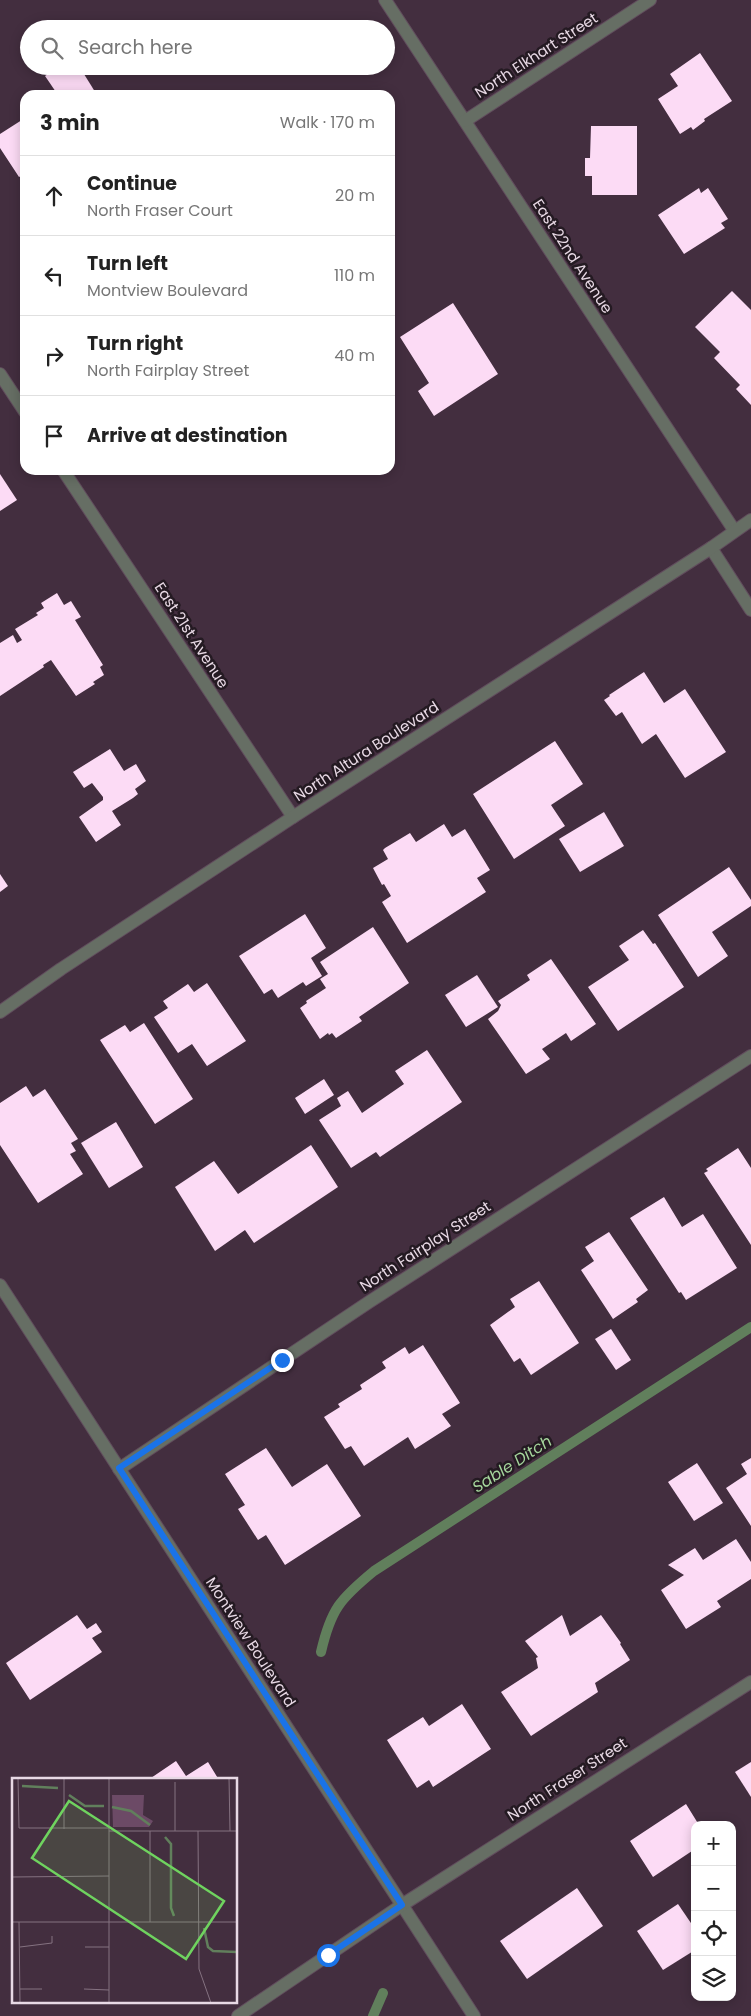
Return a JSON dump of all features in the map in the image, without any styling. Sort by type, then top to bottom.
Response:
[{"type":"street","name":"East 22nd Avenue","points":[[385,0],[734,530]]},
{"type":"street","name":"North Elkhart Street","points":[[465,121],[650,0]]},
{"type":"street","points":[[0,374],[20,404]]},
{"type":"street","name":"East 21st Avenue","points":[[66,475],[293,817]]},
{"type":"street","name":"North Altura Boulevard","points":[[0,1012],[293,817],[711,548],[734,530],[751,520]]},
{"type":"street","points":[[711,548],[751,610]]},
{"type":"street","name":"North Fairplay Street","points":[[119,1468],[368,1302],[751,1056]]},
{"type":"street","name":"Montview Boulevard","points":[[0,1285],[474,2016]]},
{"type":"street","name":"North Fraser Street","points":[[238,2016],[402,1905],[751,1682]]},
{"type":"building","points":[[700,53],[732,101],[704,119],[705,121],[693,130],[691,127],[680,134],[658,99],[678,86],[670,74]]},
{"type":"building","points":[[85,75],[94,90],[55,90],[45,76]]},
{"type":"building","points":[[20,121],[19,177],[0,148],[0,134]]},
{"type":"building","points":[[591,126],[637,126],[637,195],[592,195],[592,176],[585,176],[585,158],[590,158]]},
{"type":"building","points":[[699,188],[701,193],[708,188],[728,219],[721,223],[725,228],[684,254],[658,215]]},
{"type":"building","points":[[732,291],[751,310],[751,405],[736,389],[740,385],[714,358],[720,352],[695,327]]},
{"type":"building","points":[[453,303],[498,374],[434,416],[418,391],[429,383],[400,337]]},
{"type":"building","points":[[0,474],[17,500],[0,511]]},
{"type":"building","points":[[57,593],[64,605],[71,601],[81,617],[75,620],[103,665],[100,667],[104,675],[93,682],[95,684],[76,696],[51,660],[43,665],[44,667],[0,696],[0,643],[13,635],[17,643],[22,640],[15,629],[38,615],[36,613],[44,608],[41,603]]},
{"type":"building","points":[[644,672],[664,703],[685,689],[726,752],[685,778],[656,734],[642,744],[622,712],[616,716],[604,700]]},
{"type":"building","points":[[555,741],[583,784],[551,805],[565,826],[514,859],[473,794]]},
{"type":"building","points":[[110,749],[124,771],[136,764],[146,781],[135,789],[138,794],[112,811],[121,825],[96,842],[79,817],[103,800],[103,797],[92,783],[84,788],[73,772]]},
{"type":"building","points":[[604,812],[624,846],[580,872],[559,839]]},
{"type":"building","points":[[444,824],[452,837],[465,829],[490,870],[477,878],[486,892],[407,943],[382,902],[391,896],[384,884],[382,885],[373,868],[388,859],[383,850],[385,848],[410,833],[416,842]]},
{"type":"building","points":[[729,867],[751,900],[751,906],[712,932],[728,956],[698,977],[658,915]]},
{"type":"building","points":[[0,874],[8,886],[0,892]]},
{"type":"building","points":[[305,914],[326,948],[311,958],[322,976],[306,986],[303,982],[278,998],[272,989],[264,994],[239,956]]},
{"type":"building","points":[[373,927],[409,983],[359,1017],[362,1021],[336,1038],[332,1033],[329,1035],[328,1033],[320,1039],[300,1008],[307,1003],[306,1001],[326,988],[320,979],[328,974],[320,962]]},
{"type":"building","points":[[643,930],[653,944],[655,943],[684,987],[618,1031],[588,987],[629,960],[619,946]]},
{"type":"building","points":[[551,959],[596,1024],[571,1041],[566,1033],[542,1049],[550,1059],[526,1074],[488,1019],[498,1011],[501,1005],[498,1001],[530,980],[527,975]]},
{"type":"building","points":[[477,975],[498,1007],[466,1027],[445,995]]},
{"type":"building","points":[[207,983],[246,1041],[207,1066],[192,1044],[178,1053],[154,1017],[168,1008],[163,1001],[188,984],[194,992]]},
{"type":"building","points":[[144,1023],[193,1099],[155,1124],[100,1040],[125,1025],[130,1032]]},
{"type":"building","points":[[427,1050],[462,1102],[380,1157],[376,1152],[351,1168],[319,1120],[341,1106],[337,1098],[348,1091],[362,1113],[404,1084],[395,1071]]},
{"type":"building","points":[[324,1079],[334,1095],[305,1114],[295,1098]]},
{"type":"building","points":[[26,1086],[33,1097],[45,1089],[78,1139],[71,1143],[76,1151],[70,1154],[83,1174],[38,1203],[0,1145],[0,1103]]},
{"type":"building","points":[[116,1122],[143,1167],[109,1188],[81,1143]]},
{"type":"building","points":[[311,1145],[338,1187],[254,1243],[245,1230],[215,1251],[175,1187],[214,1161],[238,1194]]},
{"type":"building","points":[[738,1148],[751,1168],[751,1245],[704,1173],[708,1171],[706,1169]]},
{"type":"building","points":[[664,1197],[682,1227],[703,1214],[737,1268],[686,1300],[681,1292],[679,1293],[630,1218]]},
{"type":"building","points":[[609,1232],[648,1290],[636,1299],[638,1302],[613,1319],[581,1270],[594,1261],[585,1247]]},
{"type":"building","points":[[539,1281],[579,1343],[531,1375],[520,1358],[514,1362],[490,1325],[515,1307],[510,1299]]},
{"type":"building","points":[[611,1329],[631,1360],[616,1370],[595,1339]]},
{"type":"building","points":[[423,1345],[460,1403],[442,1414],[451,1426],[415,1449],[408,1437],[364,1466],[351,1446],[345,1449],[324,1417],[340,1407],[338,1404],[362,1389],[360,1385],[386,1368],[382,1362],[405,1347],[409,1354]]},
{"type":"building","points":[[266,1448],[292,1487],[327,1464],[361,1516],[285,1565],[266,1535],[258,1540],[238,1509],[245,1505],[225,1474]]},
{"type":"building","points":[[751,1458],[751,1526],[726,1488],[747,1474],[741,1464]]},
{"type":"building","points":[[697,1463],[723,1503],[694,1521],[668,1482]]},
{"type":"building","points":[[736,1539],[751,1562],[751,1579],[717,1601],[721,1607],[686,1629],[661,1590],[684,1575],[668,1565],[695,1548],[703,1560]]},
{"type":"building","points":[[77,1615],[87,1629],[96,1623],[102,1632],[92,1638],[102,1652],[30,1700],[6,1663]]},
{"type":"building","points":[[562,1615],[570,1636],[601,1615],[621,1643],[630,1660],[595,1683],[598,1692],[531,1736],[501,1692],[538,1668],[536,1658],[538,1657],[525,1641]]},
{"type":"building","points":[[462,1704],[491,1749],[433,1787],[429,1780],[417,1788],[387,1740],[423,1717],[429,1726]]},
{"type":"building","points":[[176,1761],[186,1776],[208,1762],[218,1778],[151,1778]]},
{"type":"building","points":[[751,1762],[751,1797],[735,1772]]},
{"type":"building","points":[[686,1804],[697,1821],[691,1821],[691,1852],[653,1877],[630,1841]]},
{"type":"building","points":[[577,1888],[603,1926],[527,1979],[500,1941]]},
{"type":"building","points":[[678,1904],[691,1923],[691,1952],[663,1970],[637,1931]]},
{"type":"waterway","name":"Sable Ditch","points":[[321,1652],[329,1625],[338,1606],[353,1589],[374,1571],[751,1327]]},
{"type":"waterway","name":"Sable Ditch","points":[[373,2016],[383,1993]]},
{"type":"route","points":[[282,1360],[119,1468],[402,1905],[328,1955]]}]
